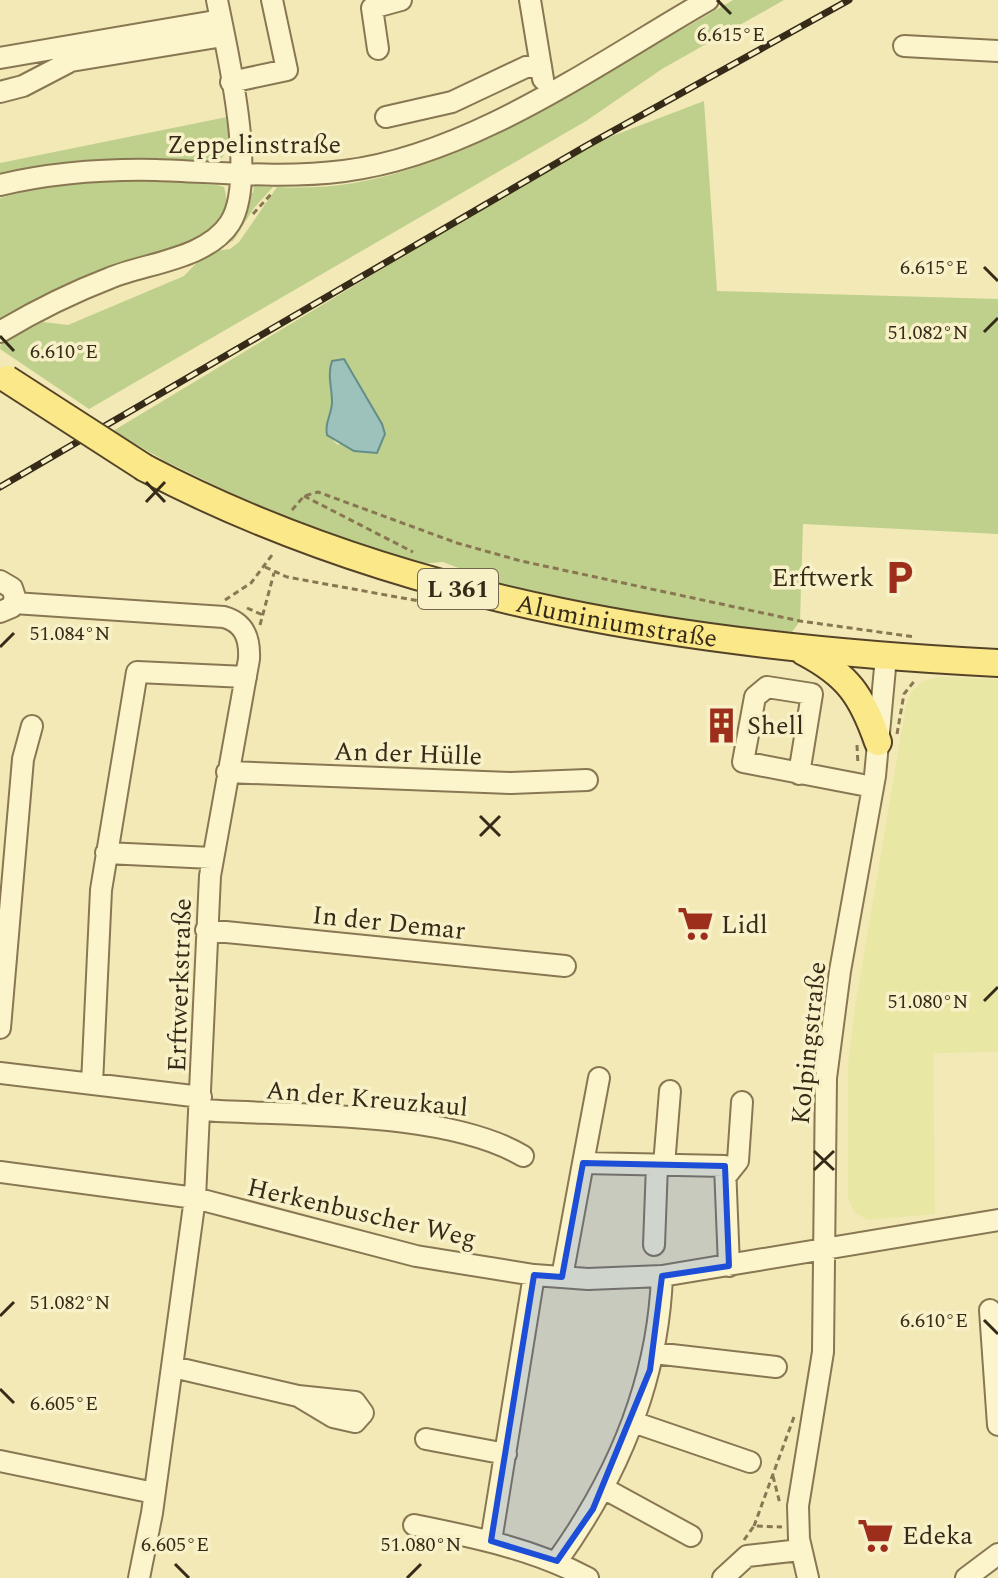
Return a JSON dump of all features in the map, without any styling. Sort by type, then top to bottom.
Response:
[{"type":"main road","name":"Aluminiumstraße","points":[[0,374],[145,468],[220,504],[315,543],[436,583],[632,627],[793,647],[886,645],[998,663]]},
{"type":"main road","points":[[793,647],[823,662],[849,682],[862,700],[868,741]]},
{"type":"street","points":[[231,82],[287,70],[272,0]]},
{"type":"street","points":[[378,49],[372,8],[401,0]]},
{"type":"street","points":[[530,0],[546,94]]},
{"type":"street","name":"Zeppelinstraße","points":[[0,185],[115,170],[241,175],[326,173],[385,163],[453,140],[546,94],[707,0]]},
{"type":"street","points":[[0,332],[71,294],[213,240],[234,216],[241,175],[231,82],[220,18]]},
{"type":"street","points":[[0,58],[220,18]]},
{"type":"street","points":[[0,92],[23,86],[71,61],[220,18]]},
{"type":"street","points":[[904,46],[998,51]]},
{"type":"street","points":[[386,117],[452,102],[526,67],[541,66]]},
{"type":"street","name":"Erftwerkstraße","points":[[0,581],[12,588],[7,608]]},
{"type":"street","name":"Erftwerkstraße","points":[[7,608],[36,598],[233,619],[244,629],[249,642],[246,677],[212,858],[195,1198],[173,1367],[139,1578]]},
{"type":"street","name":"Kolpingstraße","points":[[808,1578],[800,1550],[798,1498],[823,1352],[826,1078],[840,971],[874,782],[868,741],[886,645]]},
{"type":"street","points":[[92,1084],[99,906],[137,672],[246,677]]},
{"type":"street","points":[[799,774],[812,694],[767,687],[755,697],[743,762],[799,774],[874,782]]},
{"type":"street","points":[[0,1028],[23,759],[32,726]]},
{"type":"street","name":"An der Hülle","points":[[227,772],[511,783],[587,780]]},
{"type":"street","points":[[106,853],[212,858]]},
{"type":"street","name":"In der Demar","points":[[206,930],[565,966]]},
{"type":"street","points":[[0,1073],[92,1084],[201,1104]]},
{"type":"street","points":[[562,1277],[599,1078]]},
{"type":"street","points":[[654,1245],[670,1091]]},
{"type":"street","points":[[726,1176],[738,1161],[742,1102]]},
{"type":"street","name":"An der Kreuzkaul","points":[[201,1104],[427,1125],[490,1138],[523,1156]]},
{"type":"street","points":[[583,1163],[725,1166],[729,1266]]},
{"type":"street","name":"Herkenbuscher Weg","points":[[0,1172],[195,1198],[377,1248],[534,1275],[612,1280],[729,1266],[998,1220]]},
{"type":"street","points":[[491,1541],[534,1275]]},
{"type":"street","points":[[557,1561],[605,1489],[633,1422],[654,1353],[662,1276]]},
{"type":"street","points":[[990,1310],[998,1424]]},
{"type":"street","points":[[654,1353],[776,1367]]},
{"type":"street","points":[[173,1367],[298,1396]]},
{"type":"street","points":[[633,1422],[750,1462]]},
{"type":"street","points":[[426,1439],[506,1454]]},
{"type":"street","points":[[0,1461],[154,1493]]},
{"type":"street","points":[[605,1489],[691,1536]]},
{"type":"street","points":[[414,1525],[491,1541],[557,1561],[588,1578]]},
{"type":"street","points":[[729,1571],[753,1554],[800,1550]]},
{"type":"street","points":[[966,1578],[998,1554]]},
{"type":"path","points":[[292,510],[304,496],[324,494],[457,543],[521,561],[800,621],[886,645]]},
{"type":"path","points":[[304,496],[421,556]]},
{"type":"path","points":[[221,601],[245,589],[272,555]]},
{"type":"path","points":[[265,567],[274,573],[454,607]]},
{"type":"path","points":[[265,616],[274,573]]},
{"type":"path","points":[[868,741],[857,765],[874,782]]},
{"type":"path","points":[[729,1571],[734,1556],[754,1526],[797,1409],[813,1411]]},
{"type":"path","points":[[754,1526],[786,1527],[773,1475]]},
{"type":"highlighted area","points":[[583,1163],[725,1166],[729,1266],[662,1276],[650,1370],[593,1509],[557,1561],[491,1541],[534,1275],[562,1277]]},
{"type":"shaded area","points":[[939,677],[998,679],[998,1052],[933,1053],[935,1214],[868,1220],[855,1213],[848,1199],[848,1065],[855,1007],[906,706],[911,692],[923,681]]},
{"type":"green space","points":[[733,0],[784,0],[662,69],[586,121],[89,409],[0,349],[1,343],[43,322],[68,325],[184,276],[207,252],[230,249],[239,242],[277,187],[320,187],[360,182],[438,159],[511,125]]},
{"type":"green space","points":[[704,101],[717,291],[998,299],[998,534],[803,524],[800,621],[792,632],[673,619],[581,604],[510,588],[443,562],[417,564],[326,533],[245,500],[165,461],[113,431],[586,146]],"holes":[[[356,381],[378,417],[338,445],[327,428],[330,412]]]},
{"type":"green space","points":[[227,117],[230,137],[227,151],[221,159],[199,165],[73,162],[0,176],[0,163]]},
{"type":"green space","points":[[127,179],[224,187],[225,209],[204,237],[68,285],[0,323],[0,198],[38,188]]},
{"type":"green space","points":[[254,186],[273,187],[254,208],[233,241],[219,246],[247,193],[253,193]]},
{"type":"water","points":[[344,359],[382,424],[385,434],[377,453],[354,451],[327,435],[332,402],[332,361]]},
{"type":"railway","points":[[0,487],[586,146],[849,0]]},
{"type":"place","name":"Erftwerk","points":[[900,577]]},
{"type":"place","name":"Shell","points":[[721,725]]},
{"type":"place","name":"Lidl","points":[[695,924]]},
{"type":"place","name":"Edeka","points":[[876,1535]]}]
